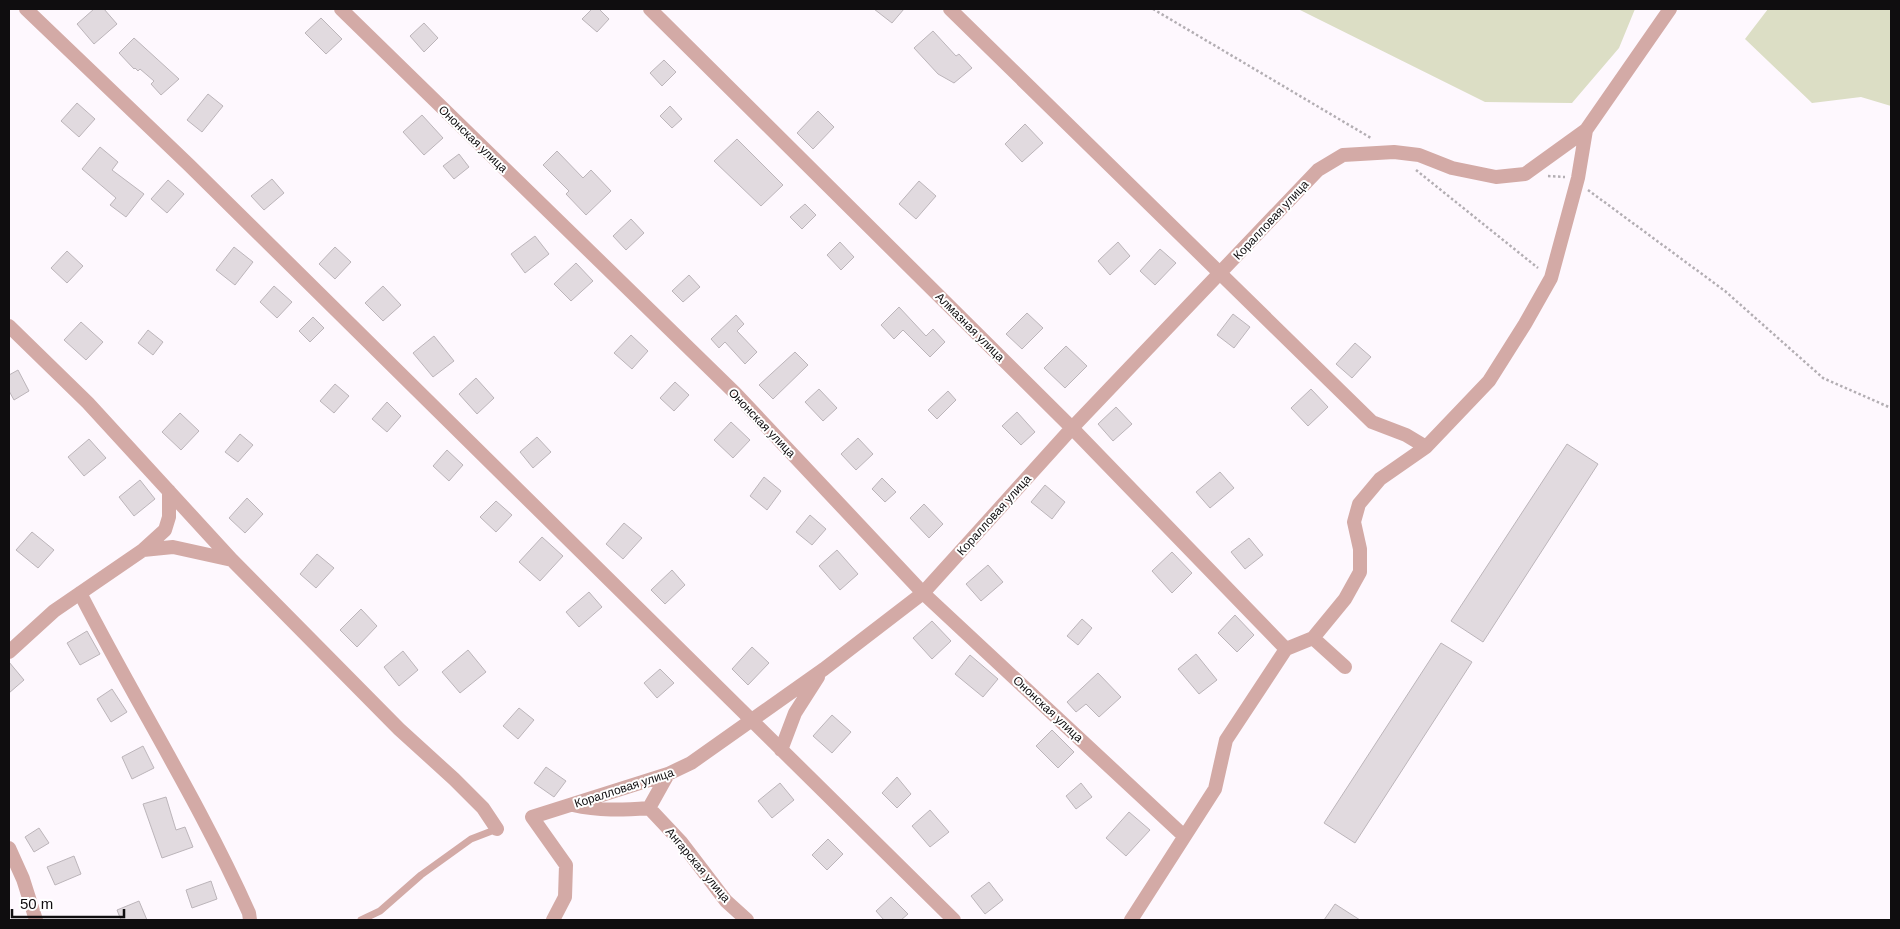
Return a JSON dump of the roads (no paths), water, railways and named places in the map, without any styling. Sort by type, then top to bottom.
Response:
[{"type":"street","points":[[26,9],[196,172],[954,920]]},
{"type":"street","name":"Ононская улица","points":[[341,9],[736,394],[923,593],[1184,836]]},
{"type":"street","name":"Алмазная улица","points":[[650,9],[1072,428],[1286,649]]},
{"type":"street","points":[[950,9],[1372,422],[1406,435],[1426,447]]},
{"type":"street","points":[[1131,920],[1215,789],[1226,740],[1286,649],[1313,638],[1345,599],[1360,572],[1360,550],[1354,522],[1359,504],[1380,479],[1426,447],[1488,381],[1525,324],[1551,278],[1578,178],[1586,130],[1670,9]]},
{"type":"street","name":"Коралловая улица","points":[[553,920],[565,897],[566,864],[532,817],[668,774],[691,763],[752,722],[923,593],[1072,428],[1318,170],[1343,155],[1394,152],[1419,155],[1452,168],[1496,177],[1525,174],[1586,130]]},
{"type":"street","points":[[9,326],[88,403],[232,560],[399,729],[466,790],[483,808],[497,829]]},
{"type":"street","points":[[11,646],[54,611],[143,550],[165,530],[169,517],[168,491]]},
{"type":"street","points":[[143,550],[172,547],[232,560]]},
{"type":"street","points":[[80,593],[112,657],[232,874],[250,920]]},
{"type":"street","points":[[1313,638],[1345,667]]},
{"type":"street","points":[[781,750],[795,713],[824,669]]},
{"type":"street","points":[[572,805],[590,809],[610,810],[649,808],[668,774]]},
{"type":"street","name":"Ангарская улица","points":[[649,808],[680,842],[726,901],[747,920]]},
{"type":"street","points":[[9,848],[23,879],[36,920]]},
{"type":"lane","points":[[361,920],[380,912],[421,874],[470,839],[497,829]]}]
